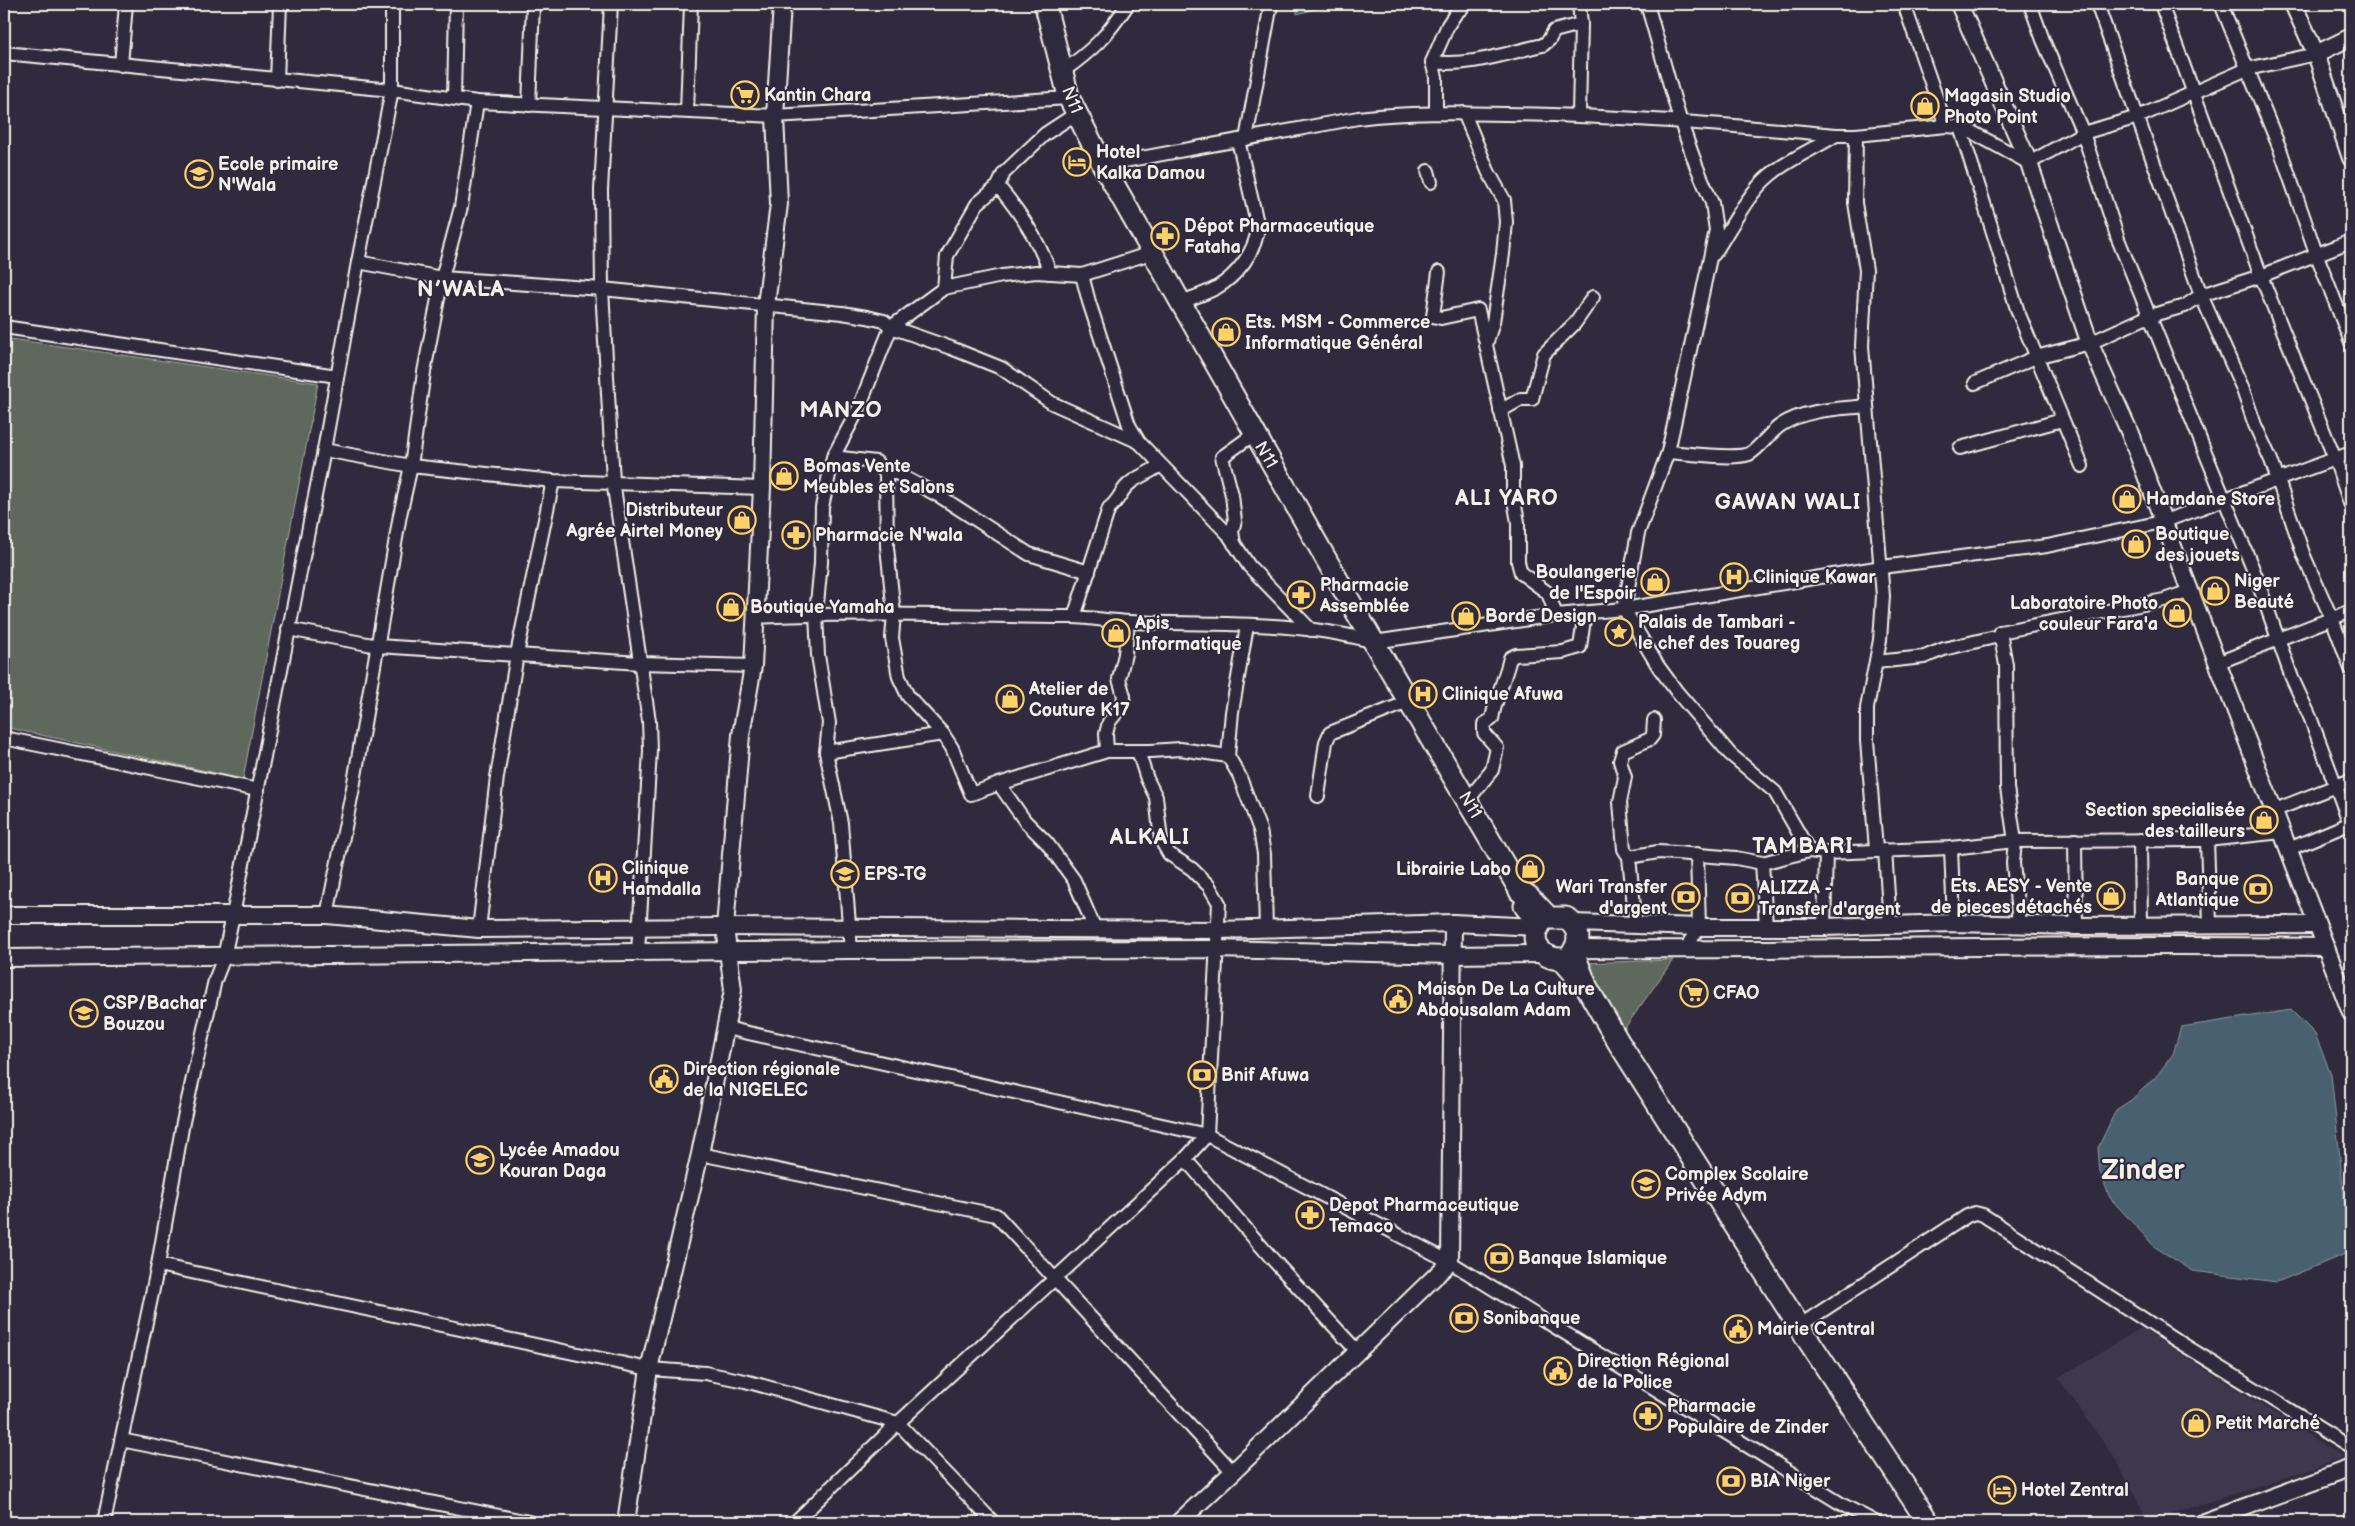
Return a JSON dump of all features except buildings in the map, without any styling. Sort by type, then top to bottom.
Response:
[{"type":"highway","points":[[1520,891],[1529,897],[1543,923]]},
{"type":"highway","points":[[1543,923],[1566,918],[1573,923],[1578,936],[1563,953]]},
{"type":"highway","points":[[1543,923],[1535,941],[1563,953],[1587,988],[1619,1043],[1799,1326],[1928,1522]]},
{"type":"main road","name":"N11","points":[[1045,4],[1062,72],[1073,106],[1103,165],[1254,434],[1408,702],[1468,800],[1520,891]]},
{"type":"street","points":[[121,65],[126,4]]},
{"type":"street","points":[[277,80],[280,4]]},
{"type":"street","points":[[104,1522],[158,1265],[183,1122],[215,980],[224,956],[233,915],[324,450],[392,90],[392,4]]},
{"type":"street","points":[[454,98],[456,4]]},
{"type":"street","points":[[529,105],[533,4]]},
{"type":"street","points":[[612,4],[601,190],[602,289],[613,481],[649,721],[650,751],[638,952]]},
{"type":"street","points":[[687,111],[691,4]]},
{"type":"street","points":[[626,1522],[649,1369],[700,1154],[733,990],[725,926],[741,735],[753,666],[762,488],[766,305],[779,204],[775,116],[782,4]]},
{"type":"street","points":[[1062,72],[1099,44],[1128,4]]},
{"type":"street","points":[[1179,303],[1218,287],[1251,252],[1257,237],[1258,227],[1242,139],[1271,4]]},
{"type":"street","points":[[1436,113],[1436,77],[1432,62],[1448,26],[1464,4]]},
{"type":"street","points":[[1579,4],[1581,24],[1579,114]]},
{"type":"street","points":[[1647,4],[1680,120],[1696,166],[1712,203],[1716,230],[1668,452],[1638,533],[1624,609],[1658,666],[1677,692],[1730,754],[1775,792],[1809,851]]},
{"type":"street","points":[[1904,4],[1946,126]]},
{"type":"street","points":[[1959,4],[2029,163],[2090,343],[2129,432],[2351,1013]]},
{"type":"street","points":[[2030,4],[2043,40],[2083,133],[2118,239],[2255,574],[2277,639],[2351,824],[2289,849]]},
{"type":"street","points":[[2097,4],[2201,295],[2242,387],[2278,480],[2304,556],[2351,669]]},
{"type":"street","points":[[2161,4],[2261,276],[2335,459],[2351,506]]},
{"type":"street","points":[[2220,4],[2280,149],[2316,253],[2351,342]]},
{"type":"street","points":[[2293,4],[2316,54],[2351,158]]},
{"type":"street","points":[[1432,62],[1449,64],[1472,62],[1543,45],[1549,40],[1554,31],[1581,24]]},
{"type":"street","points":[[2029,163],[2083,133],[2138,117],[2247,69],[2316,54],[2351,37]]},
{"type":"street","points":[[4,53],[392,90],[478,102],[529,105],[775,116],[1073,106]]},
{"type":"street","points":[[327,915],[378,646],[400,515],[411,466],[424,372],[442,278],[461,207],[478,102]]},
{"type":"street","points":[[944,288],[947,256],[977,204],[998,186],[1004,173],[1073,106]]},
{"type":"street","points":[[1103,165],[1358,118],[1390,114],[1436,113],[1579,114],[1680,120],[1856,136],[1946,126],[1960,127],[2029,163]]},
{"type":"street","points":[[1464,113],[1488,171],[1504,200],[1506,222],[1499,283],[1486,345]]},
{"type":"street","points":[[1960,127],[2018,312],[2082,466]]},
{"type":"street","points":[[1711,259],[1754,192],[1769,176],[1785,164],[1836,135]]},
{"type":"street","points":[[1856,136],[1855,203],[1866,270],[1862,346],[1882,567],[1882,620],[1867,716],[1890,924]]},
{"type":"street","points":[[998,186],[1013,204],[1042,250],[1050,273]]},
{"type":"street","points":[[1975,383],[2036,357],[2090,343],[2149,316],[2185,306],[2201,295],[2261,276],[2316,253],[2351,241]]},
{"type":"street","points":[[851,950],[841,822],[826,752],[829,723],[818,655],[816,614],[821,563],[822,507],[833,457],[858,410],[891,327],[944,288],[1002,276],[1050,273],[1082,275],[1151,253]]},
{"type":"street","points":[[358,262],[442,278],[602,289],[867,317],[1001,368],[1052,403],[1139,442]]},
{"type":"street","points":[[1439,272],[1433,316],[1441,318],[1478,310],[1513,466],[1513,495],[1518,522],[1518,562],[1521,573],[1548,593],[1556,615]]},
{"type":"street","points":[[1082,275],[1129,425],[1139,442],[1228,534],[1249,566],[1311,630]]},
{"type":"street","points":[[1500,411],[1521,400],[1532,399],[1544,354],[1575,323],[1593,297]]},
{"type":"street","points":[[4,327],[337,376]]},
{"type":"street","points":[[1668,452],[1728,456],[1750,454],[1780,426],[1798,417],[1828,410],[1867,406]]},
{"type":"street","points":[[1960,448],[2062,420]]},
{"type":"street","points":[[1234,544],[1232,531],[1235,522],[1233,504],[1222,457],[1254,434]]},
{"type":"street","points":[[324,450],[411,466],[553,481],[613,481],[762,488]]},
{"type":"street","points":[[755,617],[816,614],[894,614],[1074,617],[1128,622],[1311,630],[1346,634],[1374,642],[1556,615],[1624,609],[1882,567],[2047,546],[2162,522],[2351,453]]},
{"type":"street","points":[[833,457],[876,462],[886,473],[887,547],[894,614],[892,638],[902,686],[915,706],[943,734],[952,748],[971,794],[1107,750],[1180,749],[1228,756]]},
{"type":"street","points":[[1074,617],[1109,508],[1116,503],[1128,484],[1151,473],[1160,465]]},
{"type":"street","points":[[886,473],[896,474],[941,498],[1029,554],[1088,572]]},
{"type":"street","points":[[479,929],[497,777],[518,654],[553,481]]},
{"type":"street","points":[[1876,662],[1924,657],[1944,649],[1999,636],[2000,632],[2164,600],[2190,591]]},
{"type":"street","points":[[2217,663],[2351,611]]},
{"type":"street","points":[[1468,800],[1492,770],[1497,748],[1484,733],[1484,724],[1492,719],[1494,705],[1504,685],[1510,658],[1516,654],[1563,652],[1580,647],[1585,613]]},
{"type":"street","points":[[1107,750],[1106,734],[1109,722],[1122,706],[1124,696],[1119,679],[1125,654],[1128,622]]},
{"type":"street","points":[[1247,626],[1232,712],[1228,756],[1239,775],[1260,830],[1264,854],[1266,929]]},
{"type":"street","points":[[288,629],[378,646],[518,654],[640,664],[753,666]]},
{"type":"street","points":[[2000,632],[2006,665],[2007,788],[2015,842],[2013,863],[2019,924]]},
{"type":"street","points":[[1318,796],[1326,742],[1330,733],[1408,702]]},
{"type":"street","points":[[1636,926],[1629,856],[1624,849],[1620,802],[1625,777],[1620,761],[1623,751],[1653,736],[1654,720]]},
{"type":"street","points":[[826,752],[943,734]]},
{"type":"street","points":[[4,738],[258,790]]},
{"type":"street","points":[[795,1522],[898,1423],[1056,1279],[1185,1159],[1208,1135],[1218,930],[1217,898],[1192,869],[1169,854],[1161,840],[1156,797],[1147,779],[1138,751]]},
{"type":"street","points":[[2275,810],[2351,780]]},
{"type":"street","points":[[999,784],[1025,821],[1047,843],[1074,880],[1095,928]]},
{"type":"street","points":[[1629,856],[1658,852],[1697,854],[1762,863],[1809,851],[1826,853],[1951,848],[2015,842],[2075,840],[2207,840],[2282,832]]},
{"type":"street","points":[[2075,840],[2076,926]]},
{"type":"street","points":[[2140,840],[2142,924]]},
{"type":"street","points":[[2207,840],[2210,924]]},
{"type":"street","points":[[1951,848],[1954,923]]},
{"type":"street","points":[[1824,927],[1826,853]]},
{"type":"street","points":[[1684,950],[1699,927],[1697,854]]},
{"type":"street","points":[[1762,863],[1766,926]]},
{"type":"street","points":[[4,914],[327,915],[479,929],[725,926],[849,929],[1095,928],[1218,930],[1453,923],[1543,923]]},
{"type":"street","points":[[1179,1522],[1450,1262],[1451,954],[1453,923]]},
{"type":"street","points":[[1573,923],[1699,927],[1824,927],[1954,923],[2076,926],[2142,924],[2317,925]]},
{"type":"street","points":[[4,958],[851,950],[1216,950],[1451,954],[2192,945],[2325,947]]},
{"type":"street","points":[[726,1028],[1208,1135],[1450,1262],[1826,1495],[1876,1522]]},
{"type":"street","points":[[700,1154],[996,1215],[1233,1472]]},
{"type":"street","points":[[1185,1159],[1275,1262],[1357,1350]]},
{"type":"street","points":[[1799,1326],[1967,1216],[1975,1213],[1983,1215],[2176,1340],[2351,1448]]},
{"type":"street","points":[[158,1265],[649,1369],[705,1373],[745,1381],[898,1423],[993,1522]]},
{"type":"street","points":[[121,1440],[528,1522]]},
{"type":"street","points":[[2204,1522],[2351,1468]]},
{"type":"shaded area","points":[[2141,1328],[2344,1458],[2148,1522],[2118,1463],[2058,1378]]},
{"type":"green space","points":[[4,338],[318,383],[243,779],[4,727]]},
{"type":"green space","points":[[1673,960],[1622,1032],[1582,963]]},
{"type":"water","points":[[1297,4],[1334,4],[1297,14]]},
{"type":"water","points":[[2291,1010],[2315,1034],[2331,1074],[2350,1252],[2277,1282],[2193,1271],[2155,1247],[2110,1198],[2100,1172],[2098,1148],[2116,1110],[2131,1100],[2155,1078],[2173,1054],[2181,1027]]},
{"type":"place","name":"Kantin Chara","points":[[745,95]]},
{"type":"place","name":"Magasin Studio Photo Point","points":[[1925,106]]},
{"type":"place","name":"Hotel Kalka Damou","points":[[1077,162]]},
{"type":"place","name":"Ecole primaire N'Wala","points":[[199,174]]},
{"type":"place","name":"Dépot Pharmaceutique Fataha","points":[[1165,236]]},
{"type":"place","name":"Ets. MSM - Commerce Informatique Général","points":[[1226,332]]},
{"type":"place","name":"Bomas Vente Meubles et Salons","points":[[784,476]]},
{"type":"place","name":"Hamdane Store","points":[[2127,499]]},
{"type":"place","name":"Distributeur Agrée Airtel Money","points":[[742,520]]},
{"type":"place","name":"Pharmacie N'wala","points":[[796,535]]},
{"type":"place","name":"Boutique des jouets","points":[[2136,544]]},
{"type":"place","name":"Clinique Kawar","points":[[1734,577]]},
{"type":"place","name":"Boulangerie de l'Espoir","points":[[1655,582]]},
{"type":"place","name":"Niger Beauté","points":[[2215,591]]},
{"type":"place","name":"Pharmacie Assemblée","points":[[1301,595]]},
{"type":"place","name":"Boutique Yamaha","points":[[731,607]]},
{"type":"place","name":"Laboratoire Photo couleur Fara'a","points":[[2177,613]]},
{"type":"place","name":"Borde Design","points":[[1466,616]]},
{"type":"place","name":"Palais de Tambari - le chef des Touareg","points":[[1619,632]]},
{"type":"place","name":"Apis Informatique","points":[[1116,633]]},
{"type":"place","name":"Clinique Afuwa","points":[[1423,694]]},
{"type":"place","name":"Atelier de Couture K17","points":[[1010,699]]},
{"type":"place","name":"Section specialisée des tailleurs","points":[[2264,820]]},
{"type":"place","name":"Librairie Labo","points":[[1530,869]]},
{"type":"place","name":"EPS-TG","points":[[845,874]]},
{"type":"place","name":"Clinique Hamdalla","points":[[603,878]]},
{"type":"place","name":"Banque Atlantique","points":[[2258,889]]},
{"type":"place","name":"Ets. AESY - Vente de pieces détachés","points":[[2111,896]]},
{"type":"place","name":"Wari Transfer d'argent","points":[[1686,897]]},
{"type":"place","name":"ALIZZA - Transfer d'argent","points":[[1740,898]]},
{"type":"place","name":"CFAO","points":[[1694,993]]},
{"type":"place","name":"Maison De La Culture Abdousalam Adam","points":[[1398,999]]},
{"type":"place","name":"CSP/Bachar Bouzou","points":[[84,1013]]},
{"type":"place","name":"Bnif Afuwa","points":[[1202,1075]]},
{"type":"place","name":"Direction régionale de la NIGELEC","points":[[664,1079]]},
{"type":"place","name":"Lycée Amadou Kouran Daga","points":[[480,1160]]},
{"type":"place","name":"Complex Scolaire Privée Adym","points":[[1646,1184]]},
{"type":"place","name":"Depot Pharmaceutique Temaco","points":[[1310,1215]]},
{"type":"place","name":"Banque Islamique","points":[[1499,1258]]},
{"type":"place","name":"Sonibanque","points":[[1464,1318]]},
{"type":"place","name":"Mairie Central","points":[[1738,1329]]},
{"type":"place","name":"Direction Régional de la Police","points":[[1558,1371]]},
{"type":"place","name":"Pharmacie Populaire de Zinder","points":[[1648,1416]]},
{"type":"place","name":"Petit Marché","points":[[2196,1423]]},
{"type":"place","name":"BIA Niger","points":[[1731,1481]]},
{"type":"place","name":"Hotel Zentral","points":[[2002,1490]]},
{"type":"district","name":"N’WALA","points":[[461,289]]},
{"type":"district","name":"MANZO","points":[[841,410]]},
{"type":"district","name":"ALI YARO","points":[[1507,498]]},
{"type":"district","name":"GAWAN WALI","points":[[1788,502]]},
{"type":"district","name":"ALKALI","points":[[1150,837]]},
{"type":"district","name":"TAMBARI","points":[[1803,846]]},
{"type":"district","name":"Zinder","points":[[2143,1170]]}]
